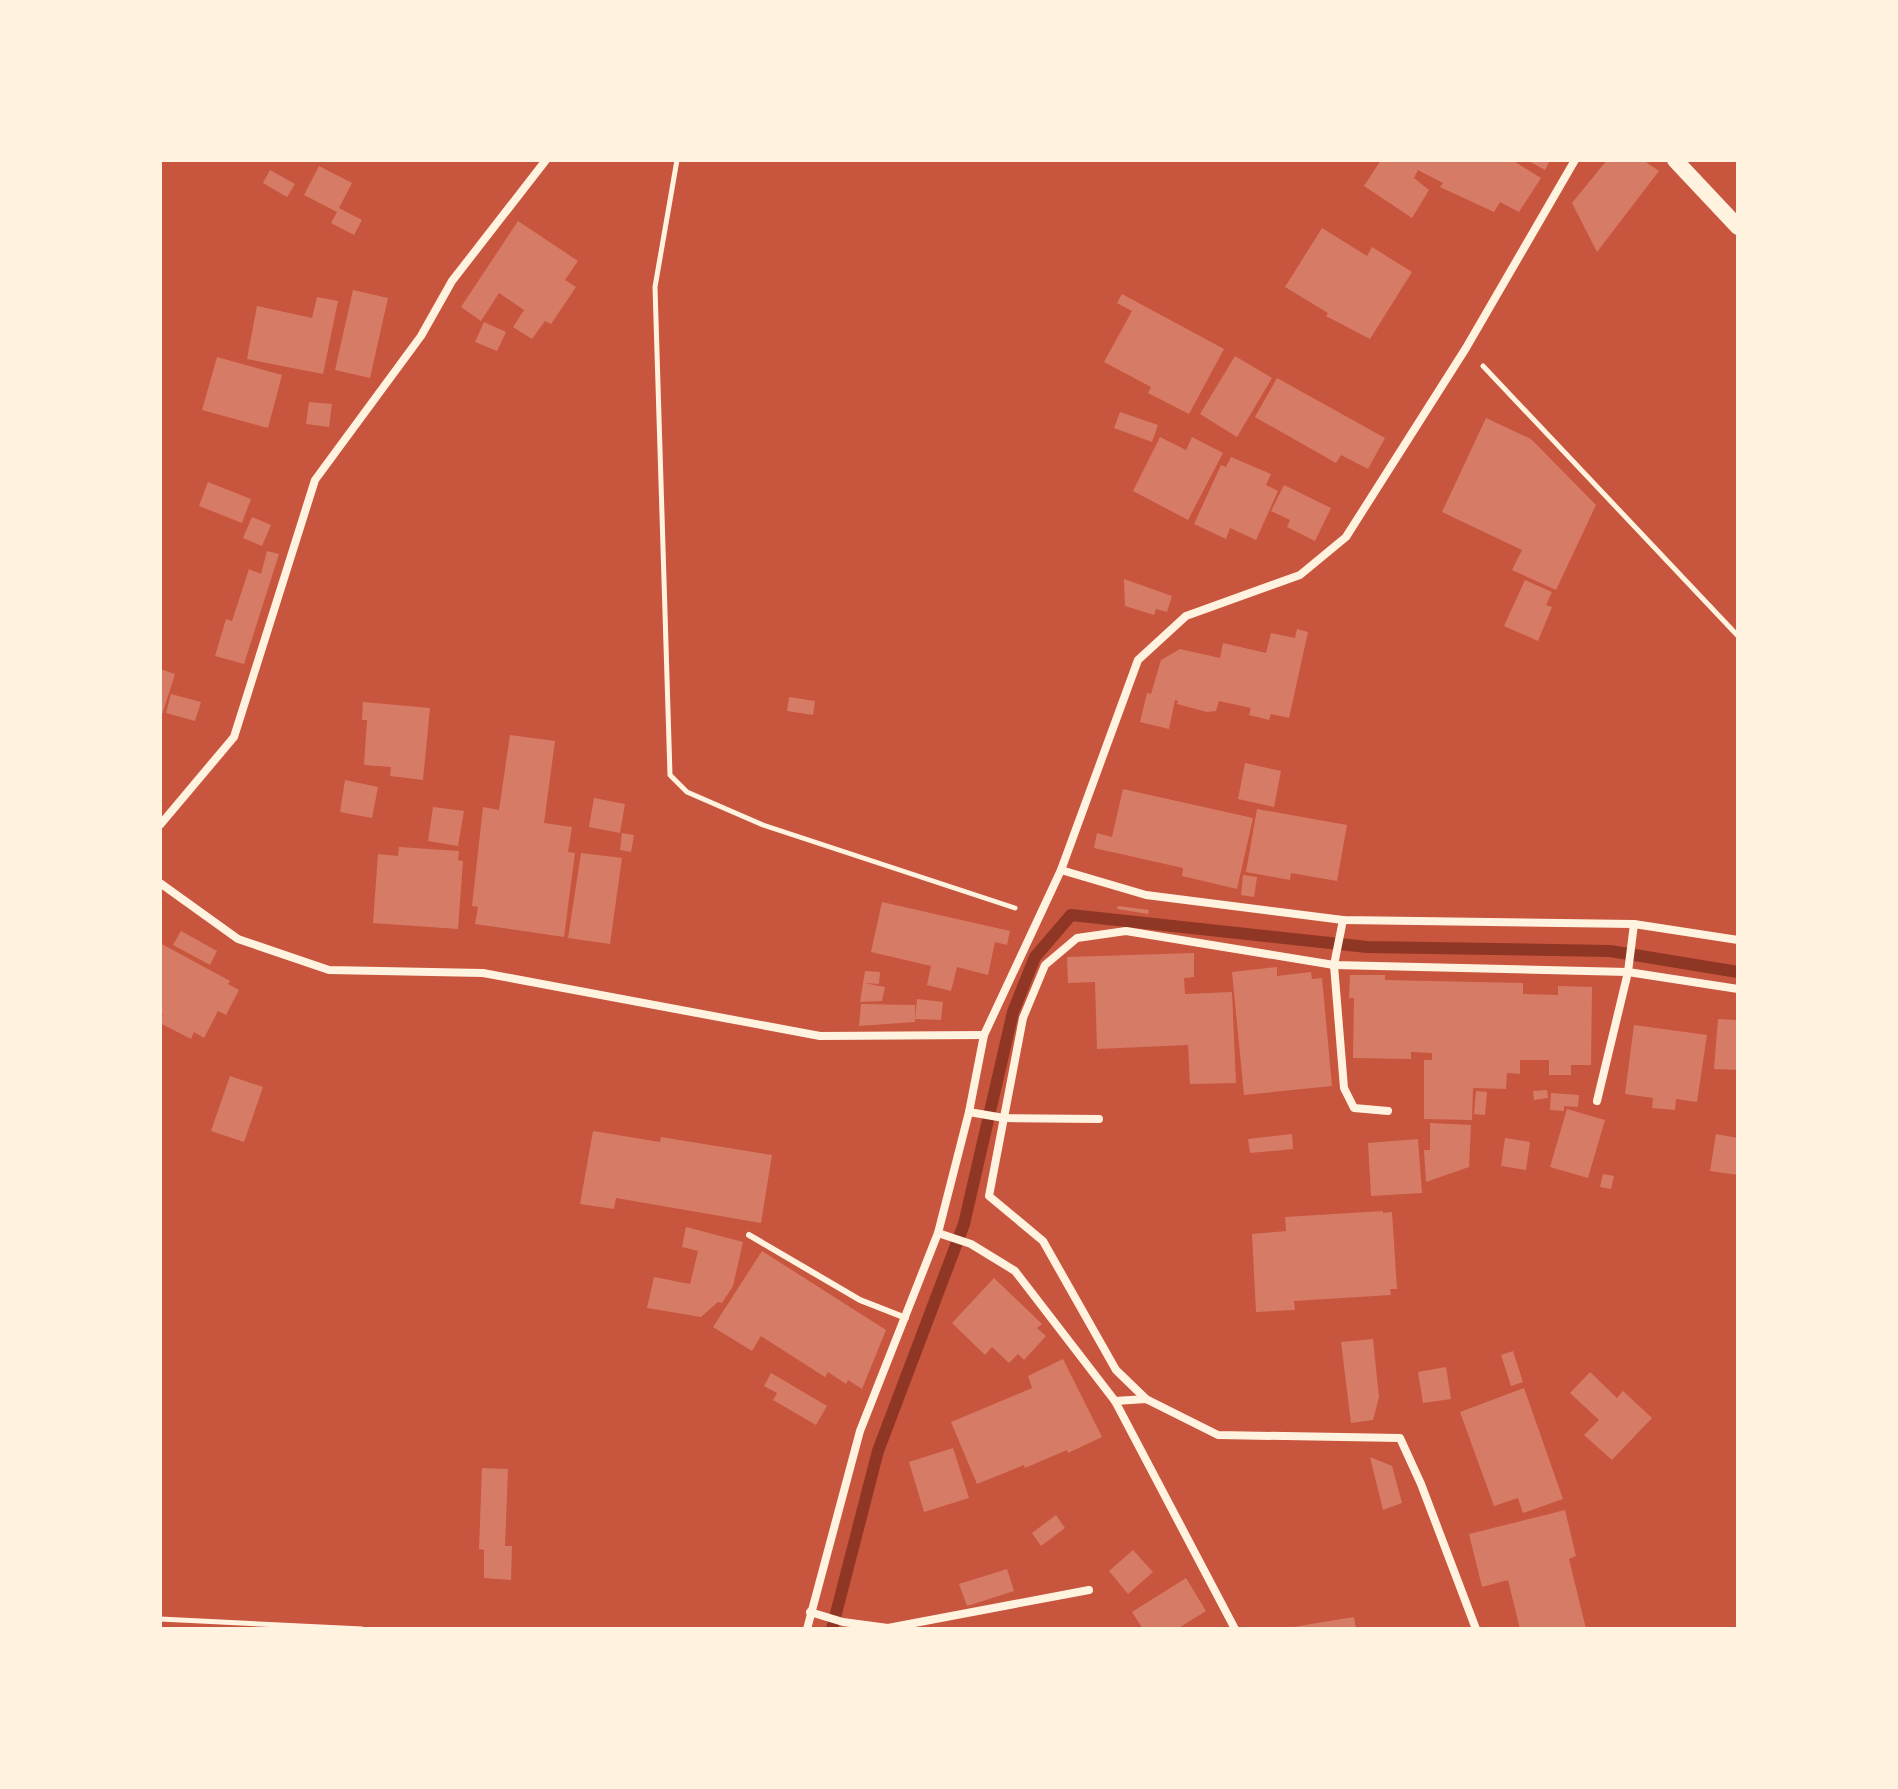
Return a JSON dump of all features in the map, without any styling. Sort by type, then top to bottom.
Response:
[{"type":"main road","points":[[1675,160],[1738,227]]},
{"type":"street","points":[[160,825],[234,737],[315,480],[421,336],[452,281],[546,160]]},
{"type":"street","points":[[807,1629],[860,1431],[938,1233],[969,1112],[984,1035],[1061,870],[1138,660],[1186,616],[1300,575],[1346,537],[1466,348],[1575,160]]},
{"type":"street","points":[[1061,870],[1146,895],[1343,920],[1634,924],[1738,940]]},
{"type":"street","points":[[160,883],[238,939],[329,970],[483,973],[820,1036],[984,1035]]},
{"type":"street","points":[[1343,920],[1334,965],[1344,1088],[1354,1108],[1388,1111]]},
{"type":"street","points":[[1597,1101],[1628,972],[1634,924]]},
{"type":"street","points":[[1476,1629],[1421,1484],[1400,1438],[1218,1435],[1146,1399],[1116,1370],[1043,1241],[989,1196],[1023,1018],[1045,965],[1077,938],[1126,931],[1334,965],[1628,972],[1738,989]]},
{"type":"street","points":[[969,1112],[1004,1118],[1099,1119]]},
{"type":"street","points":[[938,1233],[971,1244],[1015,1271],[1115,1401],[1235,1629]]},
{"type":"street","points":[[1115,1401],[1146,1399]]},
{"type":"street","points":[[810,1612],[843,1622],[888,1628],[1089,1590]]},
{"type":"lane","points":[[749,1235],[860,1300],[906,1318]]},
{"type":"path","points":[[677,160],[655,287],[670,775],[687,792],[763,825],[1039,916]]},
{"type":"path","points":[[1466,348],[1738,636]]},
{"type":"path","points":[[160,1619],[362,1629]]},
{"type":"building","points":[[1381,160],[1512,160],[1541,178],[1519,212],[1500,202],[1494,212],[1440,187],[1443,183],[1418,170],[1414,178],[1429,190],[1412,218],[1364,186]]},
{"type":"building","points":[[1527,160],[1550,160],[1545,170]]},
{"type":"building","points":[[1607,160],[1643,160],[1659,171],[1597,252],[1572,203]]},
{"type":"building","points":[[319,166],[352,183],[339,208],[362,220],[354,235],[331,223],[337,212],[304,195]]},
{"type":"building","points":[[270,170],[295,184],[287,197],[263,183]]},
{"type":"building","points":[[518,221],[578,261],[565,280],[576,287],[551,324],[545,321],[532,339],[513,327],[524,310],[499,293],[481,321],[461,307]]},
{"type":"building","points":[[1322,228],[1367,256],[1372,247],[1412,272],[1370,339],[1326,316],[1328,313],[1285,287]]},
{"type":"building","points":[[353,290],[388,298],[370,378],[335,370]]},
{"type":"building","points":[[1122,294],[1224,349],[1189,414],[1148,393],[1151,387],[1104,362],[1132,311],[1117,303]]},
{"type":"building","points":[[317,297],[338,301],[323,374],[247,359],[257,306],[312,318]]},
{"type":"building","points":[[484,322],[506,332],[497,351],[475,342]]},
{"type":"building","points":[[1235,356],[1272,378],[1237,437],[1200,414]]},
{"type":"building","points":[[217,357],[282,375],[268,428],[202,410]]},
{"type":"building","points":[[1277,378],[1385,438],[1368,469],[1341,455],[1336,463],[1255,417]]},
{"type":"building","points":[[309,402],[332,404],[329,427],[306,424]]},
{"type":"building","points":[[1120,412],[1158,425],[1152,442],[1114,428]]},
{"type":"building","points":[[1486,418],[1531,439],[1596,505],[1556,590],[1512,570],[1522,550],[1442,512]]},
{"type":"building","points":[[1160,437],[1186,450],[1192,437],[1223,453],[1188,520],[1133,491]]},
{"type":"building","points":[[1231,457],[1271,474],[1266,485],[1278,491],[1256,540],[1230,528],[1226,539],[1194,524],[1221,465],[1226,467]]},
{"type":"building","points":[[208,482],[251,499],[242,523],[199,506]]},
{"type":"building","points":[[1284,485],[1331,508],[1315,541],[1287,527],[1290,520],[1271,511]]},
{"type":"building","points":[[252,517],[271,525],[262,546],[243,538]]},
{"type":"building","points":[[267,551],[279,554],[244,664],[215,656],[226,619],[232,621],[249,569],[261,574]]},
{"type":"building","points":[[1124,579],[1172,596],[1167,612],[1156,609],[1154,615],[1125,606]]},
{"type":"building","points":[[1525,580],[1552,592],[1546,605],[1552,607],[1538,641],[1504,626]]},
{"type":"building","points":[[1297,629],[1308,632],[1289,718],[1271,714],[1269,720],[1249,715],[1251,708],[1219,701],[1216,711],[1207,712],[1177,704],[1175,700],[1169,729],[1140,722],[1147,693],[1151,694],[1161,660],[1180,649],[1220,658],[1223,643],[1266,653],[1271,633],[1295,638]]},
{"type":"building","points":[[160,669],[175,674],[161,718],[160,718]]},
{"type":"building","points":[[171,694],[201,702],[195,721],[166,713]]},
{"type":"building","points":[[789,697],[815,701],[813,715],[787,711]]},
{"type":"building","points":[[363,702],[430,708],[423,780],[390,776],[391,767],[364,765],[367,720],[362,720]]},
{"type":"building","points":[[510,735],[555,741],[544,823],[572,827],[568,852],[575,853],[564,937],[475,924],[478,907],[472,906],[483,807],[499,810]]},
{"type":"building","points":[[1245,763],[1281,771],[1274,807],[1238,799]]},
{"type":"building","points":[[345,780],[378,787],[372,818],[340,812]]},
{"type":"building","points":[[1123,789],[1253,818],[1237,889],[1182,876],[1183,868],[1094,848],[1097,833],[1112,837]]},
{"type":"building","points":[[594,798],[625,804],[620,833],[589,827]]},
{"type":"building","points":[[433,807],[464,811],[458,846],[428,841]]},
{"type":"building","points":[[1257,809],[1347,825],[1337,881],[1291,873],[1290,880],[1246,872]]},
{"type":"building","points":[[622,833],[634,835],[631,852],[620,850]]},
{"type":"building","points":[[399,847],[459,851],[458,860],[463,861],[458,929],[373,923],[378,854],[398,856]]},
{"type":"building","points":[[581,853],[622,858],[610,944],[568,938]]},
{"type":"building","points":[[1243,875],[1257,877],[1254,897],[1241,895]]},
{"type":"building","points":[[882,902],[1010,931],[1007,945],[995,942],[988,975],[957,967],[951,991],[927,985],[931,966],[871,952]]},
{"type":"building","points":[[1118,906],[1149,910],[1148,914],[1117,909]]},
{"type":"building","points":[[181,931],[217,951],[210,965],[173,945]]},
{"type":"building","points":[[160,943],[230,981],[228,984],[239,990],[226,1015],[218,1011],[204,1038],[194,1032],[191,1039],[160,1023],[163,1015],[160,1013]]},
{"type":"building","points":[[1194,953],[1194,977],[1184,978],[1185,994],[1232,992],[1236,1083],[1190,1084],[1188,1045],[1097,1049],[1095,982],[1068,983],[1067,957]]},
{"type":"building","points":[[1277,967],[1277,976],[1311,972],[1312,979],[1322,978],[1332,1086],[1244,1095],[1232,972]]},
{"type":"building","points":[[865,971],[880,972],[879,984],[864,983],[885,987],[882,1001],[860,1002]]},
{"type":"building","points":[[1350,975],[1385,975],[1385,980],[1523,983],[1523,994],[1558,995],[1558,986],[1592,987],[1591,1065],[1571,1065],[1571,1075],[1549,1075],[1549,1060],[1520,1060],[1520,1074],[1507,1073],[1506,1089],[1473,1088],[1472,1120],[1424,1119],[1424,1060],[1432,1060],[1432,1053],[1411,1052],[1411,1059],[1353,1058],[1354,998],[1349,998]]},
{"type":"building","points":[[917,999],[943,1002],[941,1020],[915,1019]]},
{"type":"building","points":[[861,1004],[915,1005],[915,1022],[859,1026]]},
{"type":"building","points":[[1718,1019],[1738,1020],[1738,1070],[1714,1069]]},
{"type":"building","points":[[1634,1025],[1707,1035],[1697,1102],[1676,1099],[1675,1110],[1652,1108],[1653,1098],[1625,1094]]},
{"type":"building","points":[[230,1076],[263,1087],[244,1142],[211,1131]]},
{"type":"building","points":[[1547,1090],[1548,1098],[1534,1100],[1533,1091]]},
{"type":"building","points":[[1476,1091],[1487,1092],[1485,1115],[1474,1114]]},
{"type":"building","points":[[1551,1093],[1579,1095],[1578,1107],[1564,1106],[1564,1111],[1550,1110]]},
{"type":"building","points":[[1567,1109],[1605,1120],[1588,1178],[1550,1167]]},
{"type":"building","points":[[1430,1123],[1471,1125],[1469,1167],[1426,1182],[1424,1150],[1430,1150]]},
{"type":"building","points":[[593,1131],[660,1142],[661,1137],[772,1155],[761,1223],[616,1198],[614,1209],[580,1204]]},
{"type":"building","points":[[1292,1134],[1293,1149],[1250,1153],[1248,1139]]},
{"type":"building","points":[[1716,1134],[1738,1138],[1738,1175],[1710,1171]]},
{"type":"building","points":[[1505,1138],[1530,1142],[1526,1170],[1501,1166]]},
{"type":"building","points":[[1418,1139],[1422,1193],[1371,1196],[1368,1143]]},
{"type":"building","points":[[1603,1174],[1614,1176],[1611,1189],[1600,1187]]},
{"type":"building","points":[[1392,1212],[1397,1289],[1390,1289],[1391,1295],[1294,1301],[1295,1310],[1256,1312],[1252,1234],[1286,1231],[1285,1217]]},
{"type":"building","points":[[686,1227],[743,1242],[733,1286],[722,1303],[718,1302],[701,1317],[647,1308],[654,1277],[690,1284],[698,1251],[682,1247]]},
{"type":"building","points":[[762,1251],[886,1330],[862,1389],[848,1380],[846,1384],[828,1372],[825,1377],[761,1336],[752,1351],[713,1327]]},
{"type":"building","points":[[994,1278],[1042,1324],[1037,1328],[1046,1336],[1024,1360],[1018,1354],[1009,1363],[992,1347],[985,1355],[952,1323]]},
{"type":"building","points":[[1373,1339],[1379,1397],[1373,1420],[1351,1423],[1341,1342]]},
{"type":"building","points":[[1513,1351],[1523,1382],[1511,1386],[1501,1355]]},
{"type":"building","points":[[1063,1359],[1102,1437],[1068,1453],[1067,1450],[977,1484],[951,1422],[1032,1388],[1028,1376]]},
{"type":"building","points":[[1446,1367],[1451,1399],[1423,1403],[1418,1372]]},
{"type":"building","points":[[1590,1372],[1617,1398],[1623,1391],[1652,1418],[1612,1460],[1584,1435],[1599,1420],[1570,1393]]},
{"type":"building","points":[[771,1373],[827,1406],[816,1425],[773,1400],[777,1393],[764,1386]]},
{"type":"building","points":[[1524,1388],[1563,1499],[1523,1513],[1518,1498],[1494,1506],[1460,1412]]},
{"type":"building","points":[[953,1448],[969,1498],[924,1512],[909,1462]]},
{"type":"building","points":[[1370,1457],[1392,1466],[1402,1503],[1383,1510]]},
{"type":"building","points":[[482,1468],[508,1469],[505,1546],[512,1546],[511,1580],[484,1578],[484,1550],[479,1549]]},
{"type":"building","points":[[1565,1510],[1576,1556],[1569,1559],[1586,1629],[1520,1629],[1508,1580],[1482,1587],[1469,1534]]},
{"type":"building","points":[[1056,1515],[1065,1528],[1041,1546],[1032,1533]]},
{"type":"building","points":[[1133,1550],[1153,1572],[1128,1594],[1109,1571]]},
{"type":"building","points":[[1007,1569],[1014,1591],[967,1606],[959,1584]]},
{"type":"building","points":[[1186,1578],[1206,1611],[1177,1629],[1143,1629],[1132,1612]]},
{"type":"building","points":[[1354,1617],[1356,1629],[1293,1629],[1293,1627]]},
{"type":"waterway","points":[[832,1629],[878,1451],[964,1224],[1013,1012],[1035,957],[1071,915],[1367,947],[1610,951],[1738,972]]}]
